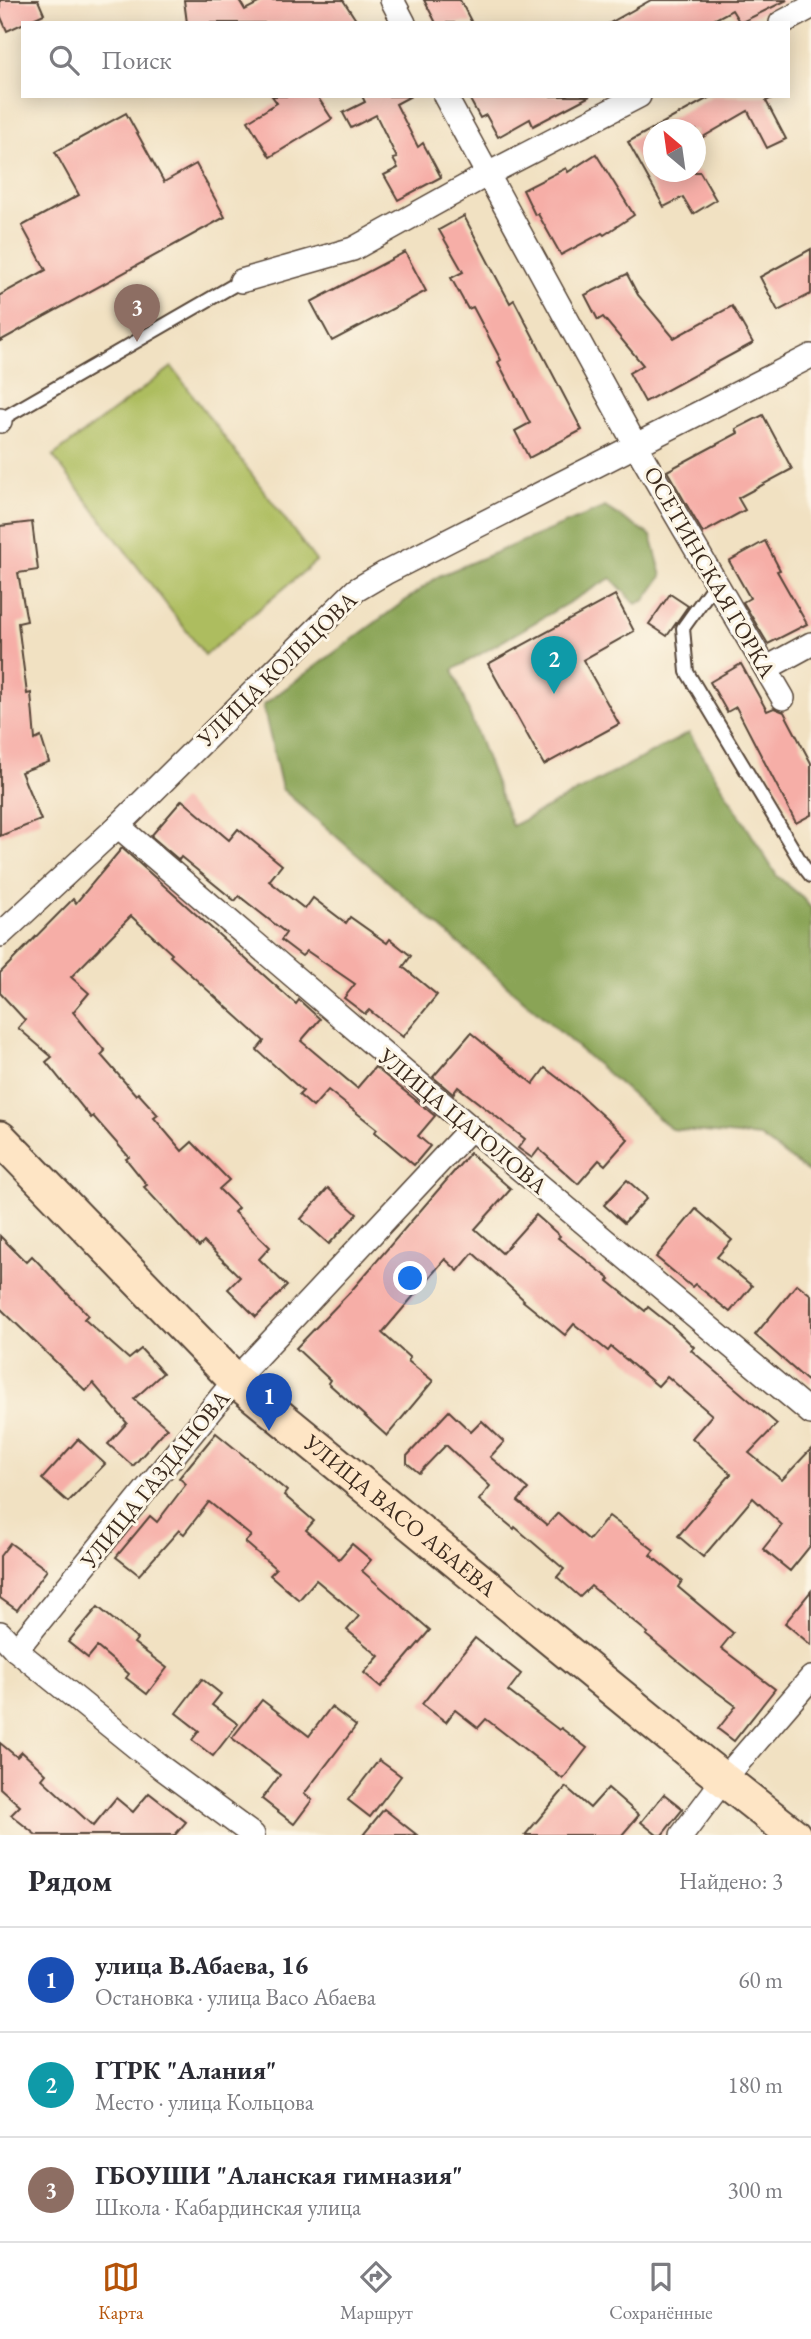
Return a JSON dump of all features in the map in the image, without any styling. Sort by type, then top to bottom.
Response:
[{"type":"main road","name":"УЛИЦА ВАСО АБАЕВА","points":[[0,1139],[235,1380],[794,1835]]},
{"type":"street","points":[[392,0],[403,21]]},
{"type":"street","points":[[785,21],[811,8]]},
{"type":"street","name":"ОСЕТИНСКАЯ ГОРКА","points":[[446,98],[636,446],[783,698]]},
{"type":"street","points":[[241,281],[353,249],[488,174],[635,98]]},
{"type":"street","name":"УЛИЦА КОЛЬЦОВА","points":[[0,935],[118,826],[356,590],[384,573],[811,356]]},
{"type":"street","points":[[767,668],[811,644]]},
{"type":"street","name":"УЛИЦА ЦАГОЛОВА","points":[[118,826],[471,1128],[811,1413]]},
{"type":"street","name":"УЛИЦА ГАЗДАНОВА","points":[[8,1641],[235,1380],[471,1128]]},
{"type":"street","points":[[8,1641],[162,1768],[253,1835]]},
{"type":"street","points":[[682,1835],[724,1779],[811,1678]]},
{"type":"lane","points":[[0,420],[241,281]]},
{"type":"lane","points":[[716,582],[683,628],[687,672],[803,867],[811,876]]},
{"type":"green space","points":[[172,367],[316,561],[205,655],[53,456]]},
{"type":"green space","points":[[605,507],[651,536],[662,576],[645,600],[636,604],[611,578],[453,670],[512,826],[689,733],[777,876],[811,908],[811,1174],[760,1137],[671,1129],[282,789],[263,705],[439,576]]},
{"type":"building","points":[[0,0],[38,0],[44,14],[29,21],[21,21],[21,25],[7,31],[0,15]]},
{"type":"building","points":[[184,0],[239,0],[245,10],[264,0],[343,0],[357,21],[187,21]]},
{"type":"building","points":[[424,0],[460,0],[471,21],[435,21]]},
{"type":"building","points":[[651,0],[787,0],[744,21],[739,21],[732,10],[712,21],[614,21]]},
{"type":"building","points":[[273,98],[318,98],[332,119],[270,157],[248,121],[277,103]]},
{"type":"building","points":[[363,98],[407,98],[396,104],[418,147],[423,143],[441,177],[398,200],[384,175],[398,168],[393,159],[397,158],[376,115],[351,128],[343,113],[365,102]]},
{"type":"building","points":[[469,98],[586,98],[533,126],[530,119],[498,137],[486,115],[480,118]]},
{"type":"building","points":[[708,98],[772,98],[766,101],[786,139],[767,148],[748,111],[706,135],[706,119],[670,119]]},
{"type":"building","points":[[126,113],[164,182],[196,164],[225,217],[0,341],[0,295],[46,270],[22,226],[79,195],[55,152]]},
{"type":"building","points":[[643,134],[643,169],[628,142]]},
{"type":"building","points":[[596,154],[634,215],[604,235],[602,233],[561,255],[538,214],[535,215],[523,190],[566,168],[568,172]]},
{"type":"building","points":[[650,182],[706,182],[716,200],[693,214],[683,197],[664,207]]},
{"type":"building","points":[[464,216],[510,303],[514,300],[582,430],[529,458],[515,431],[530,423],[473,307],[468,309],[451,278],[463,272],[439,230]]},
{"type":"building","points":[[811,249],[811,294],[778,311],[760,277]]},
{"type":"building","points":[[405,252],[426,291],[332,341],[311,302]]},
{"type":"building","points":[[627,274],[638,295],[674,338],[732,306],[753,343],[645,402],[629,373],[643,365],[603,317],[598,320],[585,295]]},
{"type":"building","points":[[763,415],[792,469],[738,498],[745,510],[703,533],[667,471],[738,433],[736,429]]},
{"type":"building","points":[[32,522],[38,570],[18,573],[27,621],[18,623],[27,694],[31,693],[35,740],[41,737],[49,762],[21,772],[41,820],[0,836],[0,526]]},
{"type":"building","points":[[765,541],[780,570],[777,571],[807,624],[768,644],[743,602],[750,598],[729,561]]},
{"type":"building","points":[[670,594],[688,606],[667,636],[649,624]]},
{"type":"building","points":[[615,595],[634,631],[583,660],[619,724],[544,765],[488,664]]},
{"type":"building","points":[[741,664],[767,711],[774,708],[784,712],[811,763],[811,815],[796,823],[736,707],[727,712],[710,682]]},
{"type":"building","points":[[182,800],[229,840],[238,829],[282,865],[269,881],[305,909],[313,898],[346,923],[350,917],[387,943],[390,939],[411,956],[403,967],[437,995],[403,1037],[369,1010],[365,1014],[344,998],[355,984],[307,951],[302,956],[281,940],[286,933],[239,896],[235,901],[151,836]]},
{"type":"building","points":[[122,848],[296,1004],[299,1000],[320,1019],[301,1041],[357,1088],[375,1067],[435,1116],[418,1136],[430,1146],[414,1165],[375,1132],[377,1129],[328,1090],[313,1107],[299,1095],[303,1091],[257,1050],[264,1041],[170,956],[172,954],[131,916],[71,977],[89,993],[73,1012],[105,1051],[101,1055],[136,1095],[138,1093],[158,1115],[154,1118],[182,1151],[192,1142],[229,1180],[219,1189],[238,1208],[234,1212],[270,1247],[259,1259],[287,1286],[256,1317],[228,1289],[240,1277],[204,1242],[199,1247],[144,1187],[147,1185],[126,1159],[129,1157],[93,1116],[91,1118],[46,1062],[52,1057],[18,1028],[25,1020],[0,993],[0,973],[73,899],[76,903]]},
{"type":"building","points":[[471,1033],[533,1084],[545,1068],[580,1095],[628,1139],[605,1165],[599,1160],[578,1184],[539,1149],[532,1158],[518,1148],[525,1139],[458,1087],[453,1094],[433,1077]]},
{"type":"building","points":[[470,1153],[511,1189],[475,1229],[502,1253],[536,1215],[560,1236],[558,1238],[610,1279],[608,1281],[645,1311],[648,1307],[672,1326],[694,1347],[691,1350],[777,1424],[749,1453],[782,1480],[811,1449],[811,1545],[790,1571],[763,1549],[782,1525],[753,1498],[703,1557],[678,1536],[731,1474],[692,1438],[712,1415],[667,1376],[658,1386],[611,1347],[608,1351],[574,1324],[565,1335],[523,1301],[473,1253],[458,1271],[445,1259],[382,1333],[410,1358],[408,1361],[433,1381],[387,1436],[328,1383],[330,1380],[296,1348],[351,1291]]},
{"type":"building","points":[[627,1180],[647,1198],[624,1223],[604,1205]]},
{"type":"building","points":[[328,1188],[357,1214],[329,1244],[301,1219]]},
{"type":"building","points":[[696,1209],[732,1240],[717,1257],[752,1286],[730,1312],[695,1284],[692,1287],[656,1257]]},
{"type":"building","points":[[0,1236],[26,1262],[32,1256],[88,1315],[84,1319],[129,1359],[141,1349],[163,1373],[134,1399],[167,1428],[133,1466],[108,1444],[127,1423],[93,1383],[86,1391],[0,1308]]},
{"type":"building","points":[[797,1284],[811,1295],[811,1384],[755,1335]]},
{"type":"building","points":[[449,1411],[471,1432],[482,1421],[504,1442],[490,1457],[528,1489],[518,1501],[547,1525],[558,1513],[589,1540],[609,1516],[654,1550],[650,1555],[682,1581],[678,1587],[733,1633],[721,1648],[775,1689],[734,1741],[718,1729],[736,1706],[646,1635],[648,1633],[591,1586],[580,1597],[557,1577],[564,1569],[479,1500],[490,1486],[446,1445],[419,1473],[407,1463],[407,1456]]},
{"type":"building","points":[[216,1433],[287,1491],[284,1495],[314,1521],[306,1530],[339,1559],[352,1544],[371,1560],[362,1571],[430,1630],[381,1687],[364,1673],[379,1656],[347,1630],[359,1616],[316,1580],[299,1600],[270,1575],[276,1569],[245,1542],[251,1536],[209,1502],[184,1534],[179,1530],[139,1575],[116,1557],[150,1516],[157,1522],[186,1484],[179,1478]]},
{"type":"building","points":[[78,1439],[105,1464],[68,1502],[42,1479]]},
{"type":"building","points":[[10,1543],[47,1570],[17,1610],[0,1598],[0,1556]]},
{"type":"building","points":[[811,1591],[811,1645],[785,1623]]},
{"type":"building","points":[[98,1607],[137,1639],[134,1643],[167,1668],[147,1694],[126,1678],[129,1674],[97,1647],[88,1658],[68,1642]]},
{"type":"building","points":[[475,1638],[521,1674],[508,1691],[587,1748],[563,1779],[486,1719],[478,1728],[455,1710],[446,1722],[422,1704]]},
{"type":"building","points":[[202,1679],[221,1694],[212,1705],[238,1724],[213,1756],[192,1740],[199,1731],[176,1713]]},
{"type":"building","points":[[262,1700],[309,1736],[331,1707],[356,1726],[304,1794],[312,1800],[294,1824],[262,1799],[280,1775],[232,1738]]},
{"type":"building","points":[[0,1743],[17,1757],[22,1752],[46,1774],[42,1779],[93,1826],[116,1798],[133,1812],[149,1793],[186,1822],[175,1835],[36,1835],[11,1815],[20,1806],[0,1788]]},
{"type":"building","points":[[379,1760],[401,1776],[370,1817],[348,1800]]},
{"type":"building","points":[[566,1787],[590,1808],[608,1788],[639,1815],[622,1835],[525,1835]]},
{"type":"building","points":[[664,1794],[683,1809],[662,1835],[657,1835],[641,1822]]},
{"type":"building","points":[[384,1809],[417,1835],[363,1835]]},
{"type":"place","name":"ГБОУШИ \"Аланская гимназия\"","points":[[137,342]]},
{"type":"place","name":"ГТРК \"Алания\"","points":[[554,694]]},
{"type":"place","name":"улица В.Абаева, 16","points":[[269,1431]]}]
